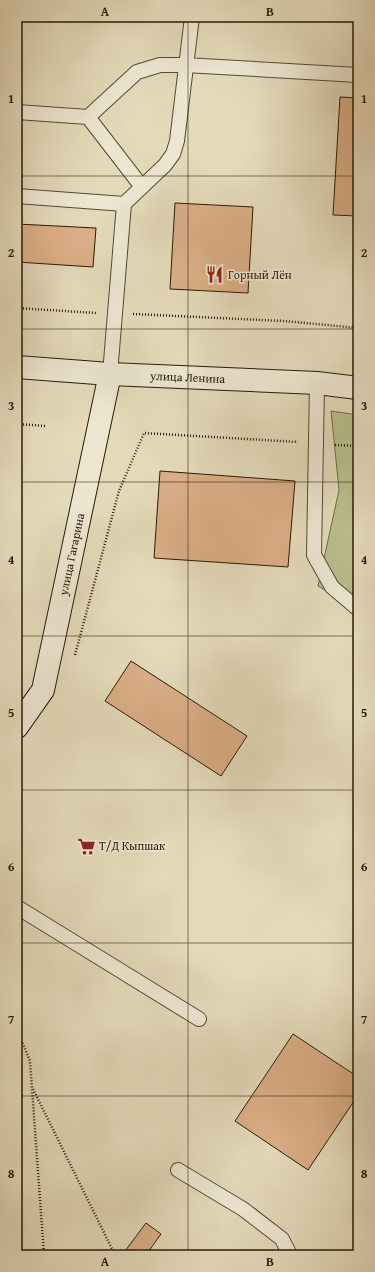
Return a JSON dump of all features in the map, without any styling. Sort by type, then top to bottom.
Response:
[{"type":"street","name":"улица Ленина","points":[[17,367],[110,374],[317,383],[358,388]]},
{"type":"street","name":"улица Гагарина","points":[[17,728],[43,690],[110,374]]},
{"type":"lane","points":[[110,374],[124,204],[165,164],[173,154],[177,141],[192,17]]},
{"type":"lane","points":[[17,112],[88,117],[136,72],[160,65],[186,64],[358,76]]},
{"type":"lane","points":[[88,117],[142,187]]},
{"type":"lane","points":[[17,196],[124,204]]},
{"type":"lane","points":[[317,383],[314,555],[332,587],[358,609]]},
{"type":"lane","points":[[17,907],[199,1019]]},
{"type":"lane","points":[[178,1170],[243,1209],[282,1239],[290,1255]]},
{"type":"path","points":[[17,308],[115,314],[284,321],[358,328]]},
{"type":"path","points":[[17,424],[46,426]]},
{"type":"path","points":[[74,661],[119,491],[144,433],[358,446]]},
{"type":"path","points":[[17,754],[22,748]]},
{"type":"path","points":[[17,1030],[30,1061],[44,1255]]},
{"type":"path","points":[[32,1087],[115,1255]]},
{"type":"path","points":[[354,1255],[358,1248]]},
{"type":"green space","points":[[331,411],[358,415],[358,609],[318,586],[339,490]]},
{"type":"building","points":[[340,97],[358,98],[358,216],[333,215]]},
{"type":"building","points":[[175,203],[253,207],[248,293],[170,289]]},
{"type":"building","points":[[17,224],[96,228],[93,267],[17,262]]},
{"type":"building","points":[[160,471],[295,481],[288,567],[154,558]]},
{"type":"building","points":[[131,661],[247,736],[221,776],[105,701]]},
{"type":"building","points":[[293,1034],[358,1077],[358,1095],[308,1170],[235,1121]]},
{"type":"building","points":[[146,1223],[161,1234],[146,1255],[122,1255]]},
{"type":"place","name":"Горный Лён","points":[[215,275]]},
{"type":"place","name":"Т/Д Кыпшак","points":[[86,846]]}]
